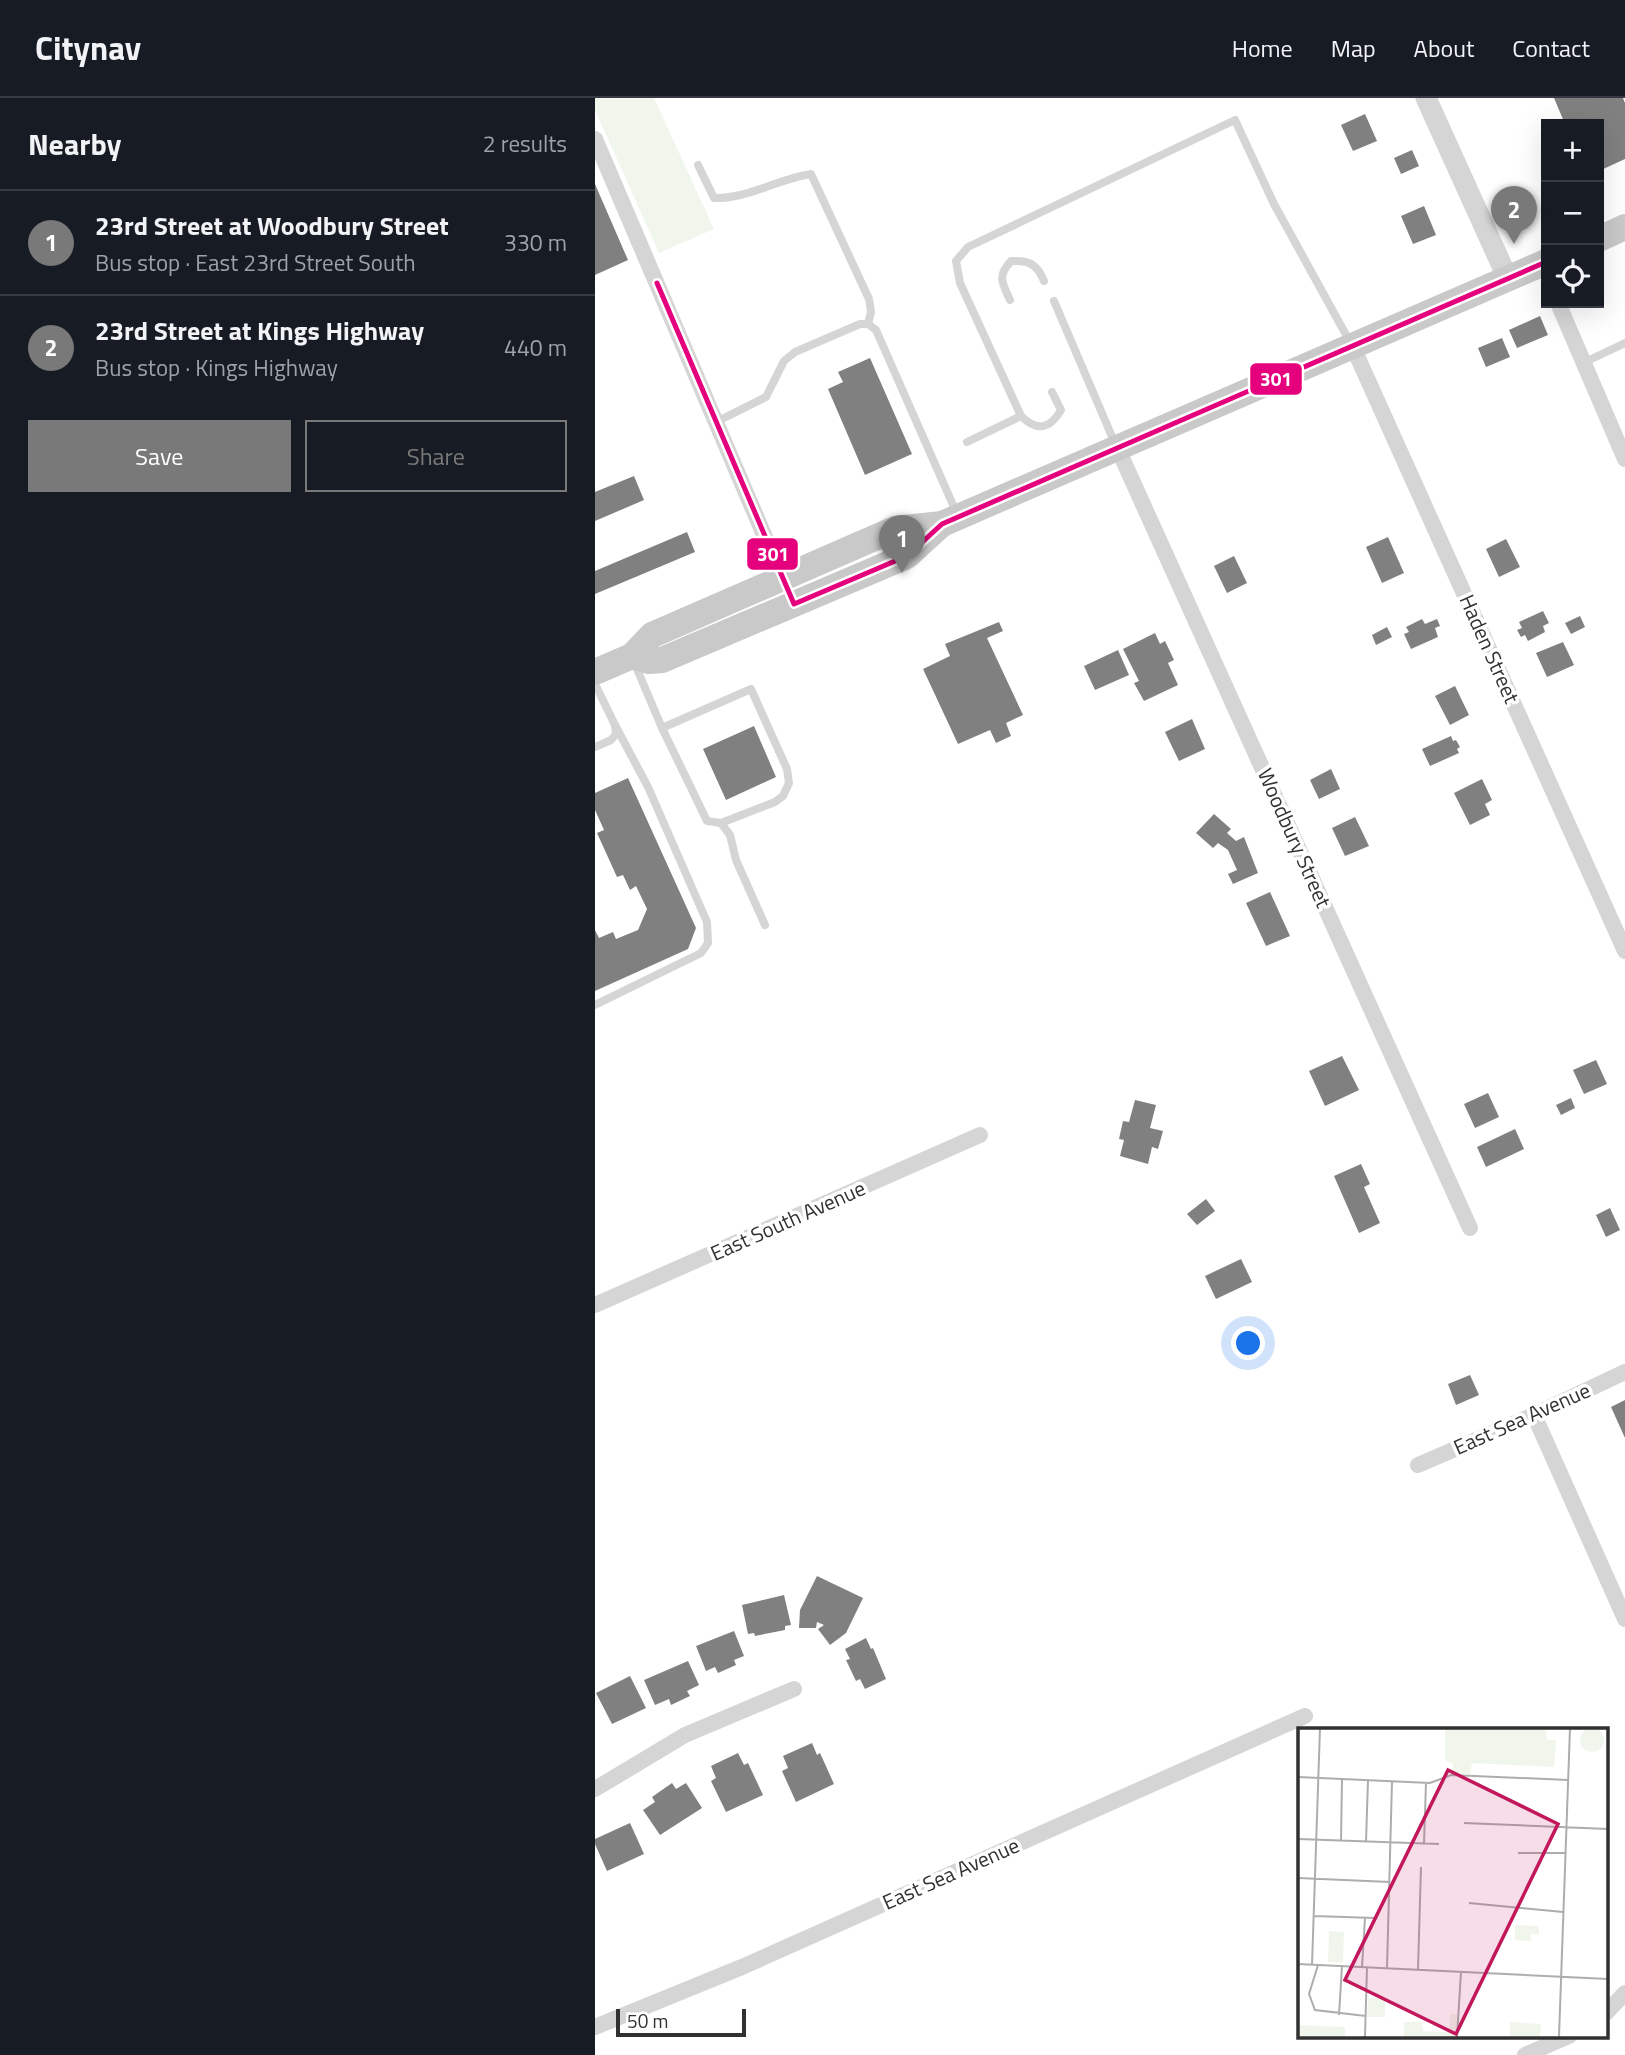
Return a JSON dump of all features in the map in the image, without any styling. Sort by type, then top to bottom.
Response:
[{"type":"main road","points":[[1604,237],[1625,227]]},
{"type":"main road","points":[[595,672],[632,656],[652,635],[895,529],[950,520],[1508,279],[1541,268]]},
{"type":"main road","points":[[632,656],[649,661],[662,660],[907,556],[950,520]]},
{"type":"street","points":[[1426,98],[1508,279]]},
{"type":"street","points":[[595,139],[794,604]]},
{"type":"street","points":[[1560,308],[1625,459]]},
{"type":"street","name":"Haden Street","points":[[1353,348],[1625,951]]},
{"type":"street","name":"Woodbury Street","points":[[1118,449],[1469,1228]]},
{"type":"street","name":"East South Avenue","points":[[595,1305],[980,1135]]},
{"type":"street","name":"East Sea Avenue","points":[[1418,1465],[1625,1372]]},
{"type":"street","points":[[1534,1415],[1625,1619]]},
{"type":"street","points":[[595,1789],[685,1735],[794,1689]]},
{"type":"street","name":"East Sea Avenue","points":[[595,2027],[742,1967],[1305,1716]]},
{"type":"street","points":[[1607,2012],[1625,1993]]},
{"type":"street","points":[[1525,2055],[1564,2038]]},
{"type":"lane","points":[[1052,392],[1061,410],[1054,421],[1041,426],[1030,425],[1021,416],[960,283],[956,261],[968,247],[1235,120],[1274,204],[1353,348]]},
{"type":"lane","points":[[698,165],[714,198],[733,199],[811,174],[869,299],[871,312],[868,324]]},
{"type":"lane","points":[[1010,300],[1002,282],[1003,270],[1011,261],[1026,260],[1038,267],[1044,281]]},
{"type":"lane","points":[[1054,301],[1118,449]]},
{"type":"lane","points":[[716,422],[766,397],[784,361],[795,352],[860,324],[868,324],[876,330],[950,520]]},
{"type":"lane","points":[[1582,363],[1625,343]]},
{"type":"lane","points":[[967,442],[1021,416]]},
{"type":"lane","points":[[632,656],[662,728],[707,821],[721,823],[775,802],[783,796],[789,783],[787,769],[751,689],[662,728]]},
{"type":"lane","points":[[595,684],[648,787],[707,922],[708,943],[701,953],[689,960],[595,1005]]},
{"type":"lane","points":[[595,747],[611,740],[616,734],[615,725]]},
{"type":"lane","points":[[721,823],[730,835],[736,860],[765,925]]},
{"type":"shaded area","points":[[595,98],[654,98],[714,229],[659,253],[595,110]]},
{"type":"building","points":[[1554,98],[1623,98],[1625,159],[1604,169],[1604,119],[1563,119]]},
{"type":"building","points":[[1365,114],[1377,141],[1353,151],[1341,125]]},
{"type":"building","points":[[1412,150],[1419,166],[1401,174],[1394,158]]},
{"type":"building","points":[[595,184],[628,260],[595,275]]},
{"type":"building","points":[[1424,206],[1436,235],[1413,244],[1401,216]]},
{"type":"building","points":[[1540,316],[1548,335],[1517,348],[1509,330]]},
{"type":"building","points":[[1502,338],[1510,357],[1486,367],[1478,348]]},
{"type":"building","points":[[870,358],[912,454],[865,475],[828,389],[843,382],[838,372]]},
{"type":"building","points":[[634,476],[644,500],[595,521],[595,492]]},
{"type":"building","points":[[687,532],[695,552],[595,594],[595,571]]},
{"type":"building","points":[[1388,537],[1404,573],[1382,583],[1366,547]]},
{"type":"building","points":[[1506,539],[1520,567],[1499,577],[1486,549]]},
{"type":"building","points":[[1234,556],[1247,583],[1227,593],[1214,566]]},
{"type":"building","points":[[1543,611],[1549,623],[1543,626],[1545,632],[1528,641],[1525,635],[1521,637],[1517,630],[1522,628],[1519,622]]},
{"type":"building","points":[[1580,616],[1585,627],[1571,634],[1565,623]]},
{"type":"building","points":[[1422,619],[1425,624],[1437,619],[1440,626],[1435,628],[1438,637],[1411,649],[1404,634],[1409,632],[1406,627]]},
{"type":"building","points":[[999,622],[1003,631],[987,638],[1023,715],[1006,723],[1011,736],[996,743],[990,730],[958,744],[923,669],[950,656],[945,644]]},
{"type":"building","points":[[1387,627],[1392,637],[1376,645],[1372,635]]},
{"type":"building","points":[[1155,633],[1160,644],[1165,641],[1174,660],[1168,663],[1178,685],[1144,701],[1134,683],[1139,681],[1123,649]]},
{"type":"building","points":[[1563,642],[1574,665],[1547,677],[1536,653]]},
{"type":"building","points":[[1118,650],[1129,675],[1095,690],[1084,666]]},
{"type":"building","points":[[1455,686],[1469,715],[1450,725],[1435,696]]},
{"type":"building","points":[[1192,719],[1205,749],[1179,761],[1165,732]]},
{"type":"building","points":[[754,726],[776,777],[726,800],[703,749]]},
{"type":"building","points":[[1451,736],[1460,747],[1457,749],[1459,753],[1430,766],[1422,749]]},
{"type":"building","points":[[1331,769],[1340,789],[1319,799],[1310,780]]},
{"type":"building","points":[[628,778],[696,928],[688,949],[595,991],[595,930],[599,938],[613,932],[616,939],[638,930],[647,909],[636,886],[630,890],[623,875],[617,877],[597,833],[604,830],[595,810],[595,793]]},
{"type":"building","points":[[1482,779],[1492,800],[1485,804],[1490,815],[1470,825],[1454,793]]},
{"type":"building","points":[[1214,814],[1231,829],[1227,833],[1236,841],[1244,837],[1258,873],[1233,884],[1228,874],[1237,870],[1228,850],[1218,843],[1213,848],[1196,833]]},
{"type":"building","points":[[1355,817],[1369,846],[1345,856],[1332,828]]},
{"type":"building","points":[[1270,892],[1290,936],[1266,946],[1246,903]]},
{"type":"building","points":[[1342,1056],[1359,1090],[1325,1106],[1309,1071]]},
{"type":"building","points":[[1596,1060],[1607,1084],[1584,1094],[1573,1070]]},
{"type":"building","points":[[1488,1093],[1499,1117],[1475,1128],[1464,1104]]},
{"type":"building","points":[[1571,1098],[1575,1108],[1561,1115],[1556,1105]]},
{"type":"building","points":[[1135,1100],[1156,1105],[1150,1128],[1163,1131],[1158,1149],[1152,1147],[1148,1164],[1120,1156],[1124,1140],[1119,1139],[1123,1121],[1129,1122]]},
{"type":"building","points":[[1515,1129],[1524,1149],[1486,1167],[1477,1147]]},
{"type":"building","points":[[1361,1164],[1370,1184],[1364,1187],[1380,1223],[1359,1233],[1334,1176]]},
{"type":"building","points":[[1206,1199],[1215,1211],[1197,1225],[1187,1214]]},
{"type":"building","points":[[1610,1208],[1620,1230],[1606,1237],[1596,1215]]},
{"type":"building","points":[[1241,1259],[1252,1282],[1216,1299],[1205,1276]]},
{"type":"building","points":[[1470,1375],[1479,1395],[1456,1405],[1448,1384]]},
{"type":"building","points":[[1625,1400],[1625,1438],[1611,1407]]},
{"type":"building","points":[[817,1576],[863,1598],[846,1633],[830,1645],[818,1629],[824,1625],[817,1622],[816,1628],[799,1628],[800,1610]]},
{"type":"building","points":[[784,1595],[791,1625],[785,1626],[785,1630],[755,1636],[754,1633],[748,1634],[742,1605]]},
{"type":"building","points":[[734,1631],[744,1656],[734,1660],[736,1665],[718,1673],[715,1667],[706,1671],[696,1646]]},
{"type":"building","points":[[866,1638],[886,1679],[865,1689],[860,1679],[856,1681],[846,1660],[850,1659],[845,1649]]},
{"type":"building","points":[[688,1661],[699,1685],[687,1691],[690,1696],[671,1705],[669,1699],[655,1705],[644,1680]]},
{"type":"building","points":[[630,1676],[646,1708],[612,1724],[596,1693]]},
{"type":"building","points":[[812,1743],[817,1755],[820,1753],[834,1784],[796,1802],[782,1771],[788,1768],[783,1756]]},
{"type":"building","points":[[738,1753],[744,1765],[748,1763],[763,1795],[726,1812],[711,1781],[716,1778],[711,1766]]},
{"type":"building","points":[[672,1783],[676,1789],[686,1783],[702,1808],[660,1835],[643,1810],[655,1802],[652,1797]]},
{"type":"building","points":[[630,1823],[644,1854],[607,1871],[595,1839]]},
{"type":"transit line","name":"301","points":[[657,283],[794,604],[907,556],[942,524],[1541,264]]},
{"type":"place","name":"23rd Street at Kings Highway","points":[[1514,244]]},
{"type":"place","name":"23rd Street at Woodbury Street","points":[[902,573]]}]
